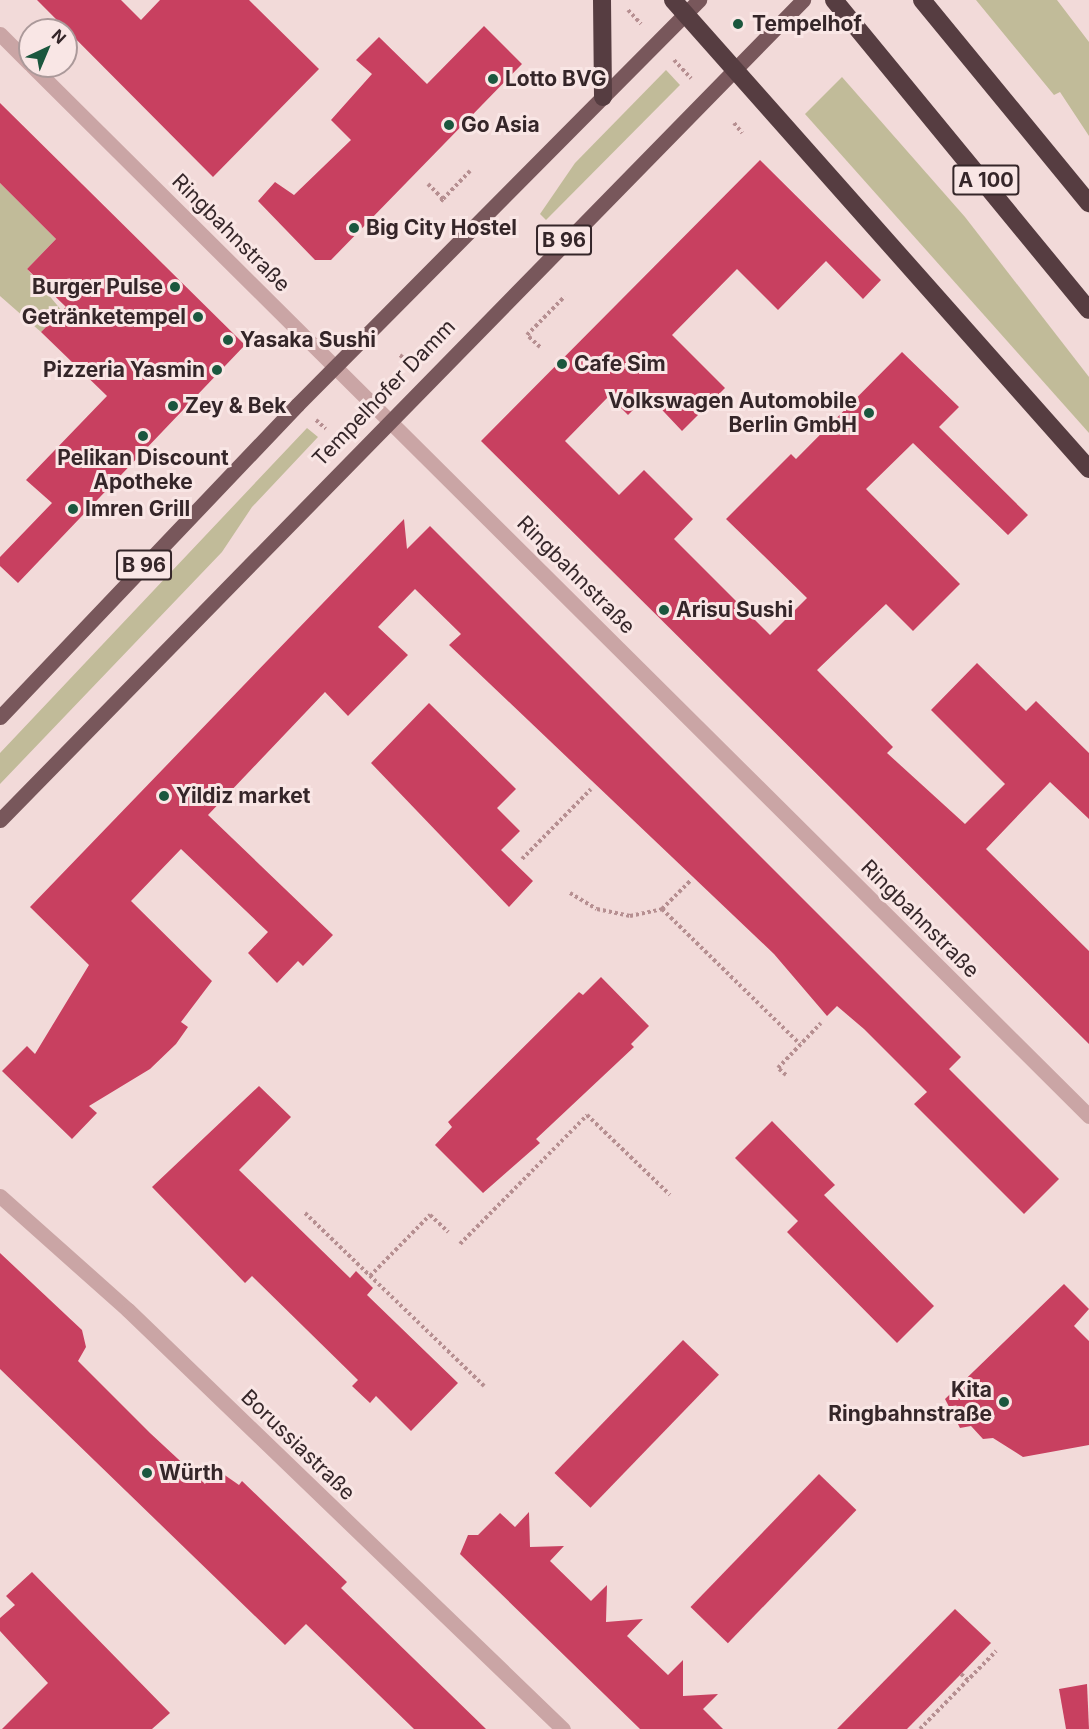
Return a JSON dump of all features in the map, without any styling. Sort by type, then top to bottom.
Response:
[{"type":"highway","points":[[602,0],[603,97]]},
{"type":"highway","points":[[673,0],[736,67],[1089,469]]},
{"type":"highway","name":"A 100","points":[[834,0],[880,52],[1089,310]]},
{"type":"highway","name":"A 100","points":[[924,2],[1089,203]]},
{"type":"main road","name":"B 96","points":[[0,717],[336,366],[699,0]]},
{"type":"main road","name":"Tempelhofer Damm","points":[[0,820],[388,418],[803,0]]},
{"type":"street","name":"Ringbahnstraße","points":[[0,34],[18,52]]},
{"type":"street","name":"Ringbahnstraße","points":[[44,78],[1089,1116]]},
{"type":"street","name":"Borussiastraße","points":[[0,1196],[128,1310],[562,1729]]},
{"type":"path","points":[[624,5],[641,24]]},
{"type":"path","points":[[674,59],[692,78]]},
{"type":"path","points":[[734,123],[742,133]]},
{"type":"path","points":[[428,184],[441,201],[470,171]]},
{"type":"path","points":[[540,347],[527,335],[565,296]]},
{"type":"path","points":[[400,354],[410,364]]},
{"type":"path","points":[[315,419],[326,429]]},
{"type":"path","points":[[522,859],[591,789]]},
{"type":"path","points":[[570,893],[597,909],[630,916],[662,909],[692,879]]},
{"type":"path","points":[[662,909],[800,1044]]},
{"type":"path","points":[[786,1076],[778,1068],[821,1023]]},
{"type":"path","points":[[460,1244],[587,1115],[670,1195]]},
{"type":"path","points":[[305,1213],[484,1386]]},
{"type":"path","points":[[370,1276],[430,1215],[448,1232]]},
{"type":"path","points":[[920,1729],[996,1651]]},
{"type":"path","points":[[962,1674],[968,1680]]},
{"type":"shaded area","points":[[976,0],[1057,0],[1089,42],[1089,136],[1060,92],[1054,95]]},
{"type":"shaded area","points":[[666,70],[680,85],[546,220],[540,214],[575,163]]},
{"type":"shaded area","points":[[842,77],[965,217],[1089,377],[1089,433],[805,114]]},
{"type":"shaded area","points":[[0,183],[56,239],[27,269],[62,311],[41,332],[0,296]]},
{"type":"shaded area","points":[[307,428],[318,437],[252,507],[222,552],[0,784],[0,753]]},
{"type":"building","points":[[37,0],[121,0],[141,20],[160,0],[249,0],[319,69],[213,177],[78,41],[78,18],[55,18]]},
{"type":"building","points":[[484,26],[522,64],[331,260],[315,260],[258,201],[275,182],[294,195],[351,140],[331,120],[372,74],[356,60],[379,37],[427,84]]},
{"type":"building","points":[[0,103],[245,345],[18,583],[0,566],[0,557],[52,503],[26,480],[107,396],[41,332],[66,307],[27,269],[56,239],[0,183]]},
{"type":"building","points":[[760,160],[881,280],[863,299],[826,261],[778,310],[737,269],[672,335],[725,388],[682,431],[648,395],[628,415],[609,396],[565,441],[619,495],[644,470],[693,519],[674,539],[770,635],[807,598],[726,519],[791,454],[796,459],[902,352],[959,407],[939,427],[1028,515],[1008,535],[913,443],[866,489],[960,584],[913,631],[886,604],[817,670],[893,747],[887,753],[965,824],[1005,784],[931,710],[977,663],[1026,711],[1036,701],[1089,753],[1089,819],[1050,782],[986,849],[1089,951],[1089,1044],[481,441]]},
{"type":"building","points":[[404,519],[407,549],[430,526],[961,1057],[949,1069],[1059,1179],[1024,1214],[914,1104],[927,1092],[864,1029],[837,1006],[827,1016],[774,954],[449,645],[461,634],[415,589],[378,627],[408,655],[348,716],[325,692],[208,815],[333,935],[303,966],[298,961],[277,983],[248,953],[268,932],[181,849],[131,901],[212,981],[181,1022],[188,1027],[176,1044],[150,1069],[89,1106],[97,1113],[72,1139],[2,1071],[27,1046],[35,1054],[89,965],[30,907]]},
{"type":"building","points":[[429,703],[516,789],[497,808],[520,831],[501,850],[533,881],[509,907],[371,763]]},
{"type":"building","points":[[601,977],[649,1026],[631,1044],[634,1047],[536,1139],[540,1143],[483,1193],[435,1145],[452,1127],[448,1122],[579,992],[583,995]]},
{"type":"building","points":[[259,1086],[291,1117],[239,1170],[350,1278],[356,1271],[373,1288],[367,1295],[458,1383],[411,1431],[376,1396],[370,1403],[352,1386],[358,1380],[252,1276],[245,1283],[152,1187]]},
{"type":"building","points":[[772,1121],[835,1185],[824,1195],[934,1306],[897,1343],[787,1232],[798,1221],[735,1158]]},
{"type":"building","points":[[0,1253],[82,1330],[86,1347],[78,1361],[150,1433],[205,1484],[216,1469],[239,1485],[242,1481],[347,1582],[341,1588],[486,1729],[414,1729],[306,1624],[285,1645],[0,1369]]},
{"type":"building","points":[[1064,1284],[1089,1309],[1074,1326],[1089,1341],[1089,1445],[1023,1457],[993,1438],[983,1439],[971,1426],[960,1428],[945,1399]]},
{"type":"building","points":[[683,1340],[719,1375],[590,1508],[554,1473]]},
{"type":"building","points":[[819,1474],[856,1510],[728,1643],[690,1607]]},
{"type":"building","points":[[529,1512],[530,1547],[564,1546],[550,1561],[591,1601],[607,1585],[606,1622],[643,1619],[627,1636],[668,1675],[683,1660],[683,1696],[718,1694],[703,1709],[723,1729],[640,1729],[460,1554],[468,1535],[478,1535],[500,1513],[515,1527]]},
{"type":"building","points":[[32,1572],[170,1713],[152,1729],[2,1729],[48,1683],[0,1631],[0,1618],[15,1605],[6,1596]]},
{"type":"building","points":[[955,1609],[991,1643],[907,1729],[837,1729]]},
{"type":"building","points":[[1087,1684],[1089,1729],[1066,1729],[1059,1689]]},
{"type":"place","name":"Tempelhof","points":[[738,24]]},
{"type":"place","name":"Lotto BVG","points":[[493,79]]},
{"type":"place","name":"Go Asia","points":[[449,125]]},
{"type":"place","name":"Big City Hostel","points":[[354,228]]},
{"type":"place","name":"Burger Pulse","points":[[175,287]]},
{"type":"place","name":"Getränketempel","points":[[198,317]]},
{"type":"place","name":"Yasaka Sushi","points":[[228,340]]},
{"type":"place","name":"Cafe Sim","points":[[562,364]]},
{"type":"place","name":"Pizzeria Yasmin","points":[[217,370]]},
{"type":"place","name":"Zey & Bek","points":[[173,406]]},
{"type":"place","name":"Volkswagen Automobile Berlin GmbH","points":[[869,413]]},
{"type":"place","name":"Pelikan Discount Apotheke","points":[[143,436]]},
{"type":"place","name":"Imren Grill","points":[[73,509]]},
{"type":"place","name":"Arisu Sushi","points":[[664,610]]},
{"type":"place","name":"Yildiz market","points":[[164,796]]},
{"type":"place","name":"Kita Ringbahnstraße","points":[[1004,1402]]},
{"type":"place","name":"Würth","points":[[147,1473]]}]
